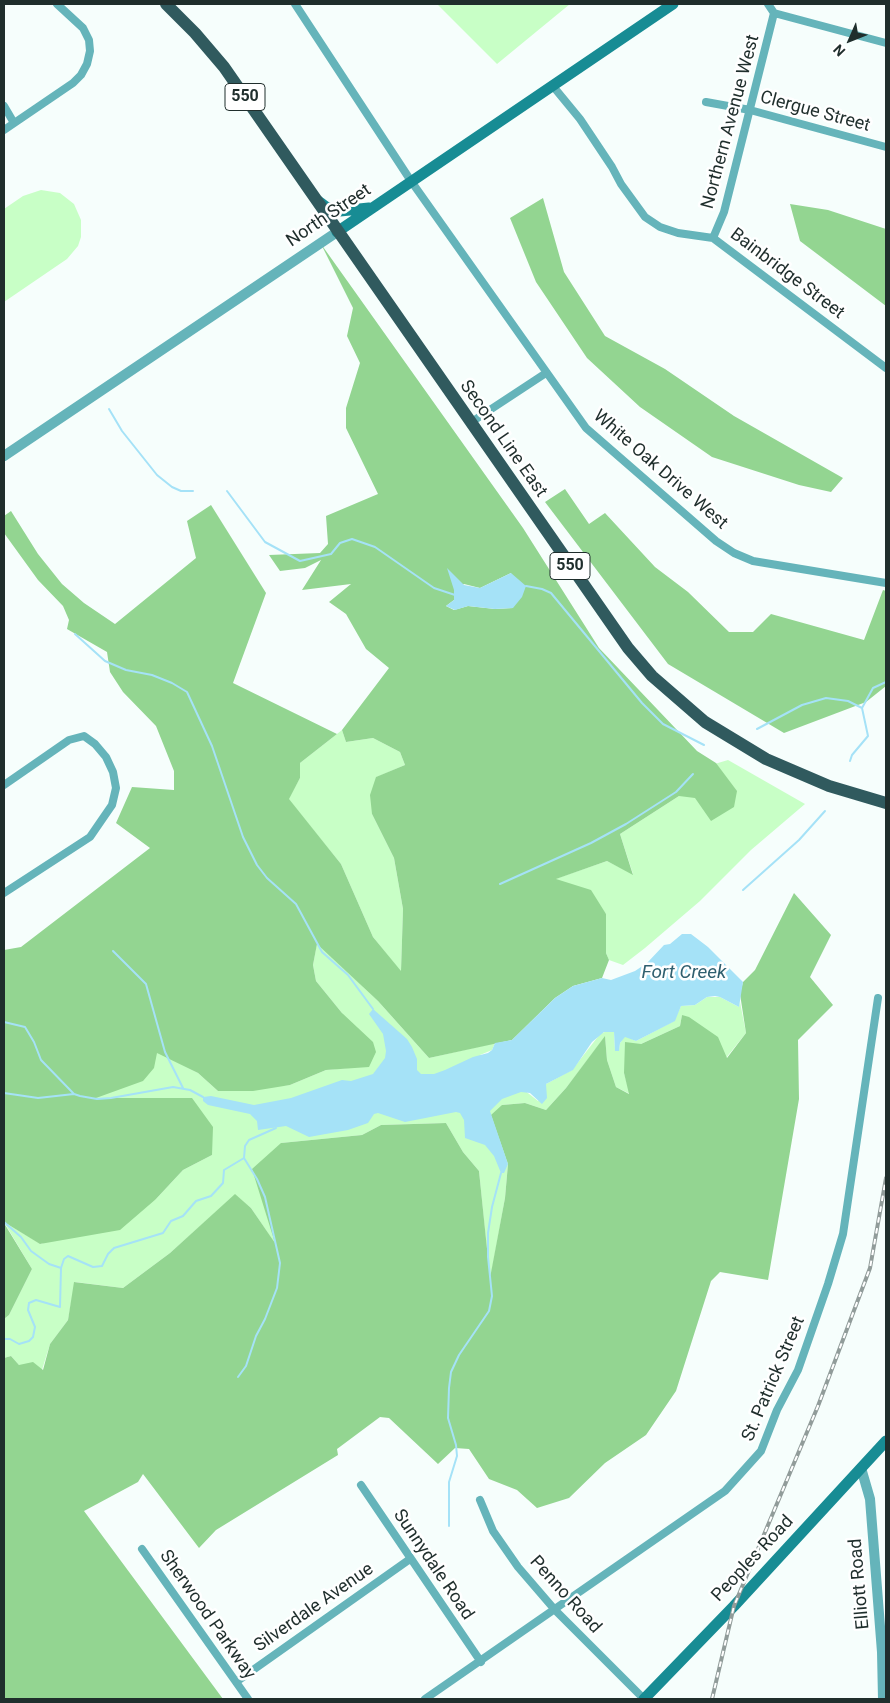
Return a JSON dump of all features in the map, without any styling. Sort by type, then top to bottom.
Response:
[{"type":"highway","name":"Second Line East","points":[[166,4],[195,32],[224,67],[628,648],[652,676],[674,697],[718,731],[766,759],[829,786],[886,802]]},
{"type":"main road","name":"North Street","points":[[337,232],[673,4]]},
{"type":"main road","points":[[314,198],[326,206],[340,211],[373,207]]},
{"type":"main road","name":"Peoples Road","points":[[644,1699],[734,1606],[886,1442]]},
{"type":"street","points":[[4,130],[73,83],[82,75],[87,64],[90,51],[89,40],[83,28],[58,4]]},
{"type":"street","name":"White Oak Drive West","points":[[295,4],[411,181],[586,428],[716,541],[734,553],[753,561],[886,583]]},
{"type":"street","points":[[768,4],[774,13],[886,43]]},
{"type":"street","name":"Northern Avenue West","points":[[713,238],[724,212],[774,13]]},
{"type":"street","name":"Bainbridge Street","points":[[552,85],[580,119],[621,184],[645,217],[660,227],[678,233],[713,238],[886,368]]},
{"type":"street","name":"Clergue Street","points":[[706,102],[750,110],[886,147]]},
{"type":"street","points":[[4,106],[14,123]]},
{"type":"street","name":"North Street","points":[[4,456],[337,232]]},
{"type":"street","points":[[470,423],[546,373]]},
{"type":"street","points":[[4,785],[70,740],[84,736],[95,744],[106,757],[114,772],[116,788],[112,805],[90,837],[4,894]]},
{"type":"street","name":"St. Patrick Street","points":[[425,1699],[481,1662],[725,1491],[761,1451],[777,1410],[798,1370],[843,1234],[878,998]]},
{"type":"street","name":"Elliott Road","points":[[861,1468],[870,1500],[884,1652],[884,1699]]},
{"type":"street","name":"Sunnydale Road","points":[[361,1485],[410,1560],[481,1662]]},
{"type":"street","name":"Penno Road","points":[[480,1500],[493,1531],[518,1567],[555,1610],[644,1699]]},
{"type":"street","name":"Sherwood Parkway","points":[[142,1549],[248,1699]]},
{"type":"street","name":"Silverdale Avenue","points":[[236,1682],[410,1560]]},
{"type":"green space","points":[[437,4],[570,4],[497,64]]},
{"type":"green space","points":[[41,190],[60,193],[74,204],[81,220],[81,237],[78,246],[67,259],[4,302],[4,209],[23,196]]},
{"type":"green space","points":[[543,198],[564,272],[605,336],[665,369],[734,416],[843,478],[831,492],[799,485],[712,457],[640,407],[587,358],[536,282],[510,218]]},
{"type":"green space","points":[[790,204],[828,210],[886,229],[886,306],[800,241]]},
{"type":"green space","points":[[321,244],[523,528],[599,648],[697,751],[716,763],[737,791],[734,807],[711,821],[695,798],[679,796],[620,834],[633,875],[607,861],[556,879],[591,890],[606,914],[606,953],[609,960],[602,978],[573,986],[555,998],[512,1040],[429,1058],[378,1001],[317,944],[313,965],[316,981],[342,1013],[373,1042],[376,1052],[369,1067],[326,1070],[290,1085],[253,1091],[218,1091],[198,1073],[157,1053],[154,1068],[143,1081],[96,1098],[192,1098],[213,1127],[212,1155],[183,1170],[156,1199],[120,1230],[40,1244],[4,1222],[4,950],[21,947],[150,848],[116,823],[132,787],[174,790],[174,771],[156,726],[123,692],[110,672],[107,652],[67,629],[69,620],[63,606],[38,580],[4,533],[4,516],[11,511],[38,554],[62,584],[84,603],[115,624],[196,558],[187,521],[211,505],[266,593],[233,683],[337,734],[300,763],[300,778],[289,799],[341,864],[373,937],[401,971],[403,909],[394,858],[372,814],[370,795],[376,777],[405,765],[400,752],[373,738],[346,742],[342,730],[389,668],[366,649],[346,614],[329,602],[351,584],[302,590],[321,560],[305,568],[280,571],[269,555],[320,553],[328,544],[326,516],[378,494],[346,428],[346,408],[360,363],[347,336],[353,308]],"holes":[[[511,573],[513,608],[495,609],[468,606],[454,610],[446,606],[454,600],[454,590],[464,584],[480,588]]]},
{"type":"green space","points":[[565,489],[589,524],[605,513],[655,567],[688,592],[729,632],[753,632],[771,614],[864,640],[883,590],[886,591],[886,686],[866,702],[784,733],[668,664],[545,502]]},
{"type":"green space","points":[[342,730],[346,742],[373,738],[400,752],[405,765],[377,777],[372,814],[394,858],[403,909],[401,972],[373,937],[341,864],[288,799],[300,778],[300,763]]},
{"type":"green space","points":[[728,760],[805,804],[751,850],[700,901],[645,948],[623,965],[609,960],[606,953],[606,914],[555,879],[607,861],[633,874],[620,834],[679,796],[708,766]]},
{"type":"green space","points":[[794,893],[831,935],[810,977],[833,1005],[798,1040],[799,1099],[768,1280],[720,1272],[711,1281],[676,1391],[646,1435],[605,1463],[569,1498],[537,1508],[517,1490],[489,1479],[469,1449],[455,1448],[438,1464],[389,1418],[380,1417],[337,1449],[338,1455],[216,1530],[199,1548],[143,1474],[138,1482],[84,1511],[223,1699],[4,1699],[4,1358],[11,1356],[19,1365],[33,1362],[43,1370],[50,1344],[68,1320],[74,1282],[123,1288],[170,1253],[235,1194],[251,1208],[275,1243],[252,1169],[281,1143],[362,1135],[381,1125],[446,1123],[463,1152],[479,1171],[490,1278],[505,1198],[508,1164],[491,1115],[502,1105],[525,1103],[546,1110],[566,1088],[605,1036],[607,1060],[616,1087],[629,1094],[624,1073],[625,1042],[641,1044],[680,1026],[682,1015],[689,1017],[718,1037],[727,1058],[746,1033],[740,994],[743,982],[755,970]]},
{"type":"green space","points":[[317,943],[378,1001],[429,1058],[495,1043],[492,1050],[480,1055],[538,1101],[545,1090],[546,1084],[572,1070],[600,1034],[607,1031],[614,1032],[615,1050],[619,1050],[620,1043],[625,1036],[636,1041],[674,1021],[681,1006],[695,1005],[707,997],[720,997],[739,1007],[740,1002],[746,1033],[726,1058],[682,1015],[680,1026],[641,1044],[624,1073],[630,1094],[616,1087],[607,1060],[605,1037],[566,1088],[546,1110],[525,1103],[502,1105],[508,1164],[505,1198],[490,1281],[479,1171],[463,1152],[446,1123],[381,1125],[362,1135],[281,1143],[276,1245],[251,1208],[235,1195],[170,1253],[123,1288],[75,1282],[68,1320],[50,1344],[42,1370],[19,1365],[11,1356],[4,1358],[4,1319],[9,1315],[32,1269],[4,1222],[41,1244],[156,1199],[183,1170],[212,1155],[94,1099],[157,1052],[198,1073],[218,1091],[290,1085],[326,1070],[369,1066],[342,1013],[316,981],[313,965]]},
{"type":"green space","points":[[4,1223],[32,1269],[9,1315],[4,1319]]},
{"type":"water","points":[[447,568],[464,585],[480,588],[511,573],[526,586],[522,597],[513,608],[495,609],[468,606],[455,610],[446,606],[454,600],[454,590]]},
{"type":"water","name":"Fort Creek","points":[[682,934],[691,934],[708,947],[743,982],[739,1007],[715,996],[707,997],[695,1005],[681,1006],[675,1021],[636,1041],[625,1037],[620,1043],[619,1051],[615,1051],[614,1032],[604,1032],[592,1042],[573,1070],[546,1084],[547,1098],[542,1104],[530,1093],[521,1092],[502,1099],[490,1111],[508,1164],[504,1173],[501,1173],[494,1156],[485,1145],[465,1138],[464,1120],[460,1113],[456,1112],[405,1122],[378,1113],[374,1114],[368,1123],[348,1130],[309,1137],[286,1126],[258,1130],[257,1121],[250,1114],[208,1105],[203,1101],[203,1097],[211,1096],[254,1105],[291,1098],[342,1080],[351,1081],[373,1074],[385,1058],[386,1051],[383,1034],[369,1014],[373,1009],[407,1039],[417,1059],[417,1070],[421,1074],[434,1074],[473,1057],[488,1053],[492,1050],[495,1043],[512,1040],[555,998],[573,986],[602,978],[611,980],[635,971],[647,963],[664,945],[670,944]]},
{"type":"waterway","points":[[109,409],[122,431],[157,475],[172,487],[181,491],[193,491]]},
{"type":"waterway","points":[[227,491],[265,542],[300,561],[331,554],[340,543],[352,539],[375,547],[434,588],[455,595]]},
{"type":"waterway","points":[[526,586],[551,593],[642,703],[663,724],[704,745]]},
{"type":"waterway","points":[[75,634],[105,661],[126,670],[152,675],[172,683],[187,692],[212,746],[243,837],[257,865],[267,878],[296,904],[322,952],[348,975],[373,1009]]},
{"type":"waterway","name":"Fort Creek","points":[[850,761],[852,755],[868,736],[862,708],[873,688],[886,682]]},
{"type":"waterway","points":[[757,729],[802,705],[826,698],[848,701],[862,708]]},
{"type":"waterway","points":[[500,884],[591,843],[626,824],[676,792],[693,774]]},
{"type":"waterway","name":"Fort Creek","points":[[743,890],[799,840],[825,811]]},
{"type":"waterway","points":[[113,951],[146,984],[165,1052],[183,1088]]},
{"type":"waterway","points":[[4,1022],[25,1027],[34,1042],[41,1060],[74,1094],[97,1099],[173,1087],[190,1090],[203,1097]]},
{"type":"waterway","points":[[4,1093],[38,1098],[74,1094]]},
{"type":"waterway","name":"Fort Creek","points":[[244,1158],[245,1146],[249,1140],[276,1128]]},
{"type":"waterway","name":"Fort Creek","points":[[4,1339],[10,1339],[19,1344],[29,1341],[33,1337],[35,1327],[28,1310],[29,1303],[36,1300],[60,1307],[61,1268],[64,1259],[68,1256],[93,1267],[102,1266],[108,1254],[114,1248],[163,1233],[171,1221],[183,1216],[196,1201],[211,1196],[223,1183],[224,1170],[244,1158]]},
{"type":"waterway","points":[[238,1377],[246,1366],[256,1336],[277,1288],[280,1263],[265,1197],[244,1158]]},
{"type":"waterway","points":[[449,1526],[449,1482],[457,1456],[456,1445],[448,1418],[451,1372],[459,1355],[489,1311],[492,1296],[488,1257],[488,1233],[492,1207],[501,1173]]},
{"type":"waterway","points":[[4,1222],[21,1237],[31,1251],[49,1264],[61,1268]]},
{"type":"railway","points":[[712,1699],[734,1606],[818,1406],[870,1268],[886,1178]]}]
